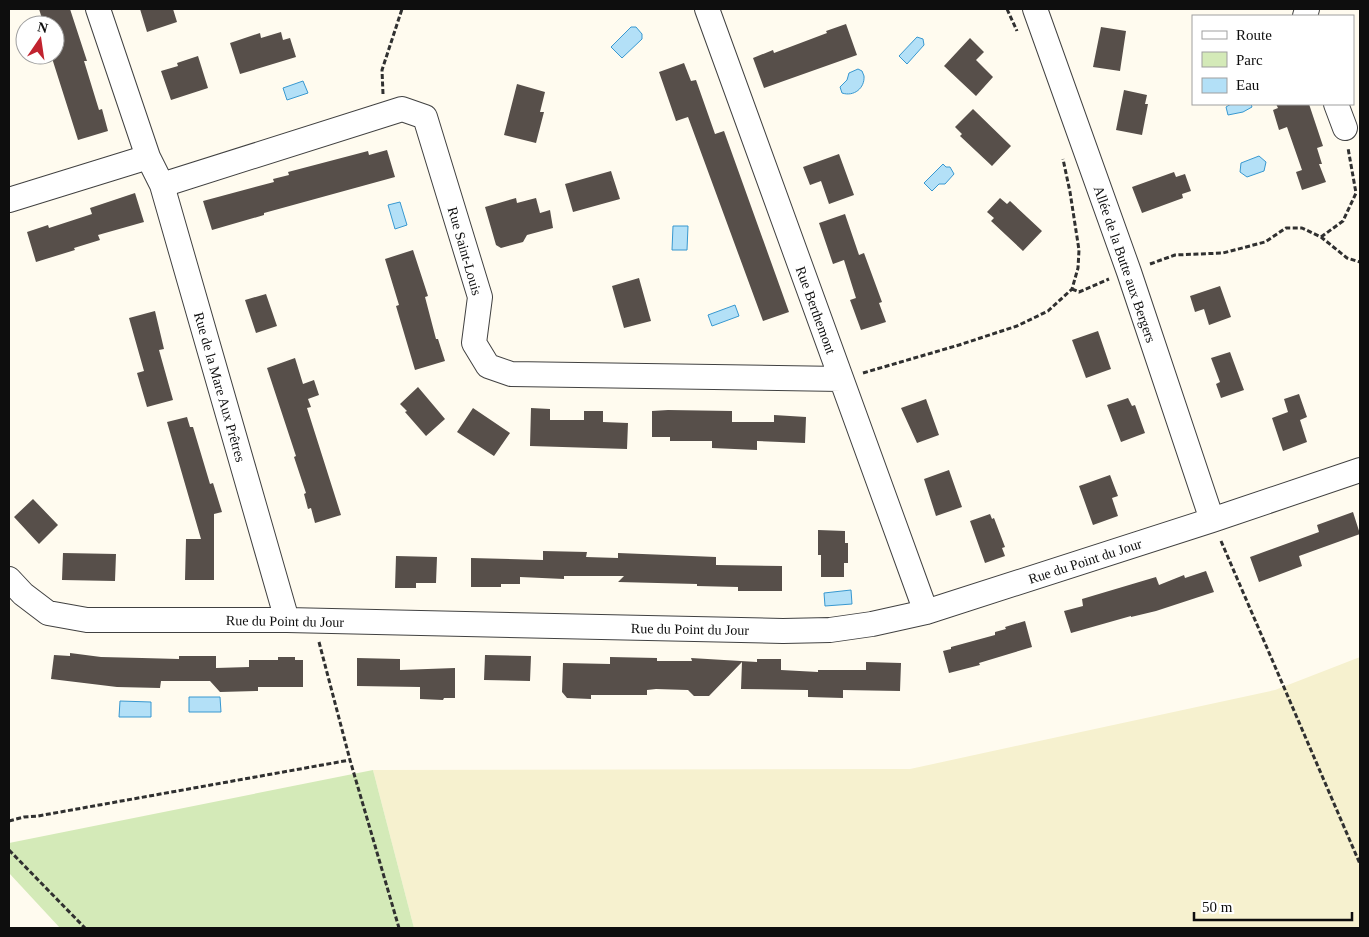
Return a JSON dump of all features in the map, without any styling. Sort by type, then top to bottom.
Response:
[{"type":"street","name":"Rue de la Mare Aux Prêtres","points":[[98,9],[148,157],[162,185],[287,620]]},
{"type":"street","name":"Rue Berthemont","points":[[707,9],[926,612]]},
{"type":"street","name":"Allée de la Butte aux Bergers","points":[[1034,9],[1129,272],[1212,520]]},
{"type":"street","points":[[1336,105],[1345,128]]},
{"type":"street","name":"Rue Saint-Louis","points":[[162,185],[402,108],[425,116],[480,298],[474,343],[488,366],[511,374],[841,379]]},
{"type":"street","points":[[9,200],[148,157]]},
{"type":"street","name":"Rue du Point du Jour","points":[[9,579],[23,594],[48,613],[87,620],[287,620],[783,631],[830,630],[872,624],[926,612],[1360,470]]},
{"type":"path","points":[[383,114],[382,70],[402,9]]},
{"type":"path","points":[[1007,9],[1020,38]]},
{"type":"path","points":[[1321,237],[1343,221],[1356,193],[1345,128]]},
{"type":"path","points":[[841,379],[1017,326],[1048,311],[1072,289],[1078,268],[1079,250],[1070,192],[1062,157]]},
{"type":"path","points":[[1145,266],[1175,255],[1223,253],[1265,242],[1286,228],[1302,228],[1321,237],[1347,258],[1360,262]]},
{"type":"path","points":[[1072,289],[1079,292],[1111,278]]},
{"type":"path","points":[[1212,520],[1360,864]]},
{"type":"path","points":[[314,621],[350,760],[399,928]]},
{"type":"path","points":[[9,821],[350,760]]},
{"type":"path","points":[[9,850],[85,928]]},
{"type":"shaded area","points":[[1360,657],[1360,928],[414,928],[373,770],[910,769],[1275,690]]},
{"type":"green space","points":[[373,770],[414,928],[60,928],[9,873],[9,843]]},
{"type":"water","points":[[631,27],[636,27],[642,34],[642,39],[622,58],[611,47]]},
{"type":"water","points":[[917,37],[923,39],[924,45],[907,64],[899,56]]},
{"type":"water","points":[[858,69],[862,71],[864,76],[861,88],[851,94],[842,93],[840,87],[847,80],[849,73]]},
{"type":"water","points":[[303,81],[308,93],[287,100],[283,88]]},
{"type":"water","points":[[1229,105],[1251,105],[1252,107],[1243,112],[1228,115],[1226,107]]},
{"type":"water","points":[[1259,156],[1266,162],[1264,171],[1247,177],[1240,172],[1241,163]]},
{"type":"water","points":[[943,164],[946,167],[950,167],[954,174],[945,184],[939,184],[932,191],[924,183]]},
{"type":"water","points":[[400,202],[407,225],[395,229],[388,205]]},
{"type":"water","points":[[673,226],[688,226],[687,250],[672,250]]},
{"type":"water","points":[[735,305],[739,316],[712,326],[708,315]]},
{"type":"water","points":[[851,590],[852,604],[825,606],[824,593]]},
{"type":"water","points":[[189,697],[220,697],[221,712],[189,712]]},
{"type":"water","points":[[120,701],[151,702],[151,717],[119,717]]},
{"type":"building","points":[[39,9],[70,9],[87,61],[84,61],[99,110],[102,109],[108,131],[78,140],[54,65],[65,65],[65,15],[41,15]]},
{"type":"building","points":[[140,9],[173,9],[177,22],[147,32]]},
{"type":"building","points":[[846,24],[857,55],[764,88],[753,58],[773,50],[774,53]]},
{"type":"building","points":[[1101,27],[1126,31],[1120,71],[1093,67]]},
{"type":"building","points":[[281,32],[283,40],[290,38],[296,57],[240,74],[230,43],[260,33],[261,38]]},
{"type":"building","points":[[970,38],[984,52],[976,60],[993,77],[976,96],[944,66]]},
{"type":"building","points":[[198,56],[208,88],[171,100],[161,71],[178,66],[177,63]]},
{"type":"building","points":[[684,63],[691,81],[696,80],[715,134],[724,131],[789,312],[763,321],[688,117],[676,121],[659,72]]},
{"type":"building","points":[[517,84],[545,92],[540,112],[544,112],[536,143],[504,135]]},
{"type":"building","points":[[1124,90],[1147,95],[1145,104],[1148,104],[1142,135],[1116,130]]},
{"type":"building","points":[[1276,105],[1309,105],[1323,146],[1317,148],[1322,164],[1319,164],[1326,182],[1302,190],[1296,172],[1302,170],[1287,127],[1279,130],[1273,110],[1278,108]]},
{"type":"building","points":[[973,109],[1011,146],[992,166],[960,136],[962,134],[955,127]]},
{"type":"building","points":[[387,150],[395,177],[264,213],[264,215],[212,230],[203,201],[274,182],[273,179],[289,175],[288,172],[368,151],[369,155]]},
{"type":"building","points":[[839,154],[854,195],[829,204],[821,181],[810,185],[803,167]]},
{"type":"building","points":[[611,171],[620,199],[573,212],[565,184]]},
{"type":"building","points":[[1174,172],[1176,177],[1185,174],[1191,191],[1182,194],[1183,198],[1142,213],[1132,187]]},
{"type":"building","points":[[135,193],[144,222],[98,235],[100,240],[36,262],[27,232],[48,225],[49,228],[92,214],[90,208]]},
{"type":"building","points":[[516,198],[517,203],[536,198],[540,213],[550,210],[553,228],[527,235],[523,242],[501,248],[496,245],[485,207]]},
{"type":"building","points":[[1000,198],[1007,204],[1010,201],[1042,231],[1023,251],[991,221],[994,218],[987,212]]},
{"type":"building","points":[[845,214],[859,255],[864,253],[882,302],[879,303],[886,322],[861,330],[850,300],[856,298],[844,260],[833,264],[819,223]]},
{"type":"building","points":[[413,250],[428,296],[425,297],[436,339],[438,339],[445,361],[415,370],[396,306],[399,305],[385,259]]},
{"type":"building","points":[[639,278],[651,321],[624,328],[612,286]]},
{"type":"building","points":[[1220,286],[1231,317],[1209,325],[1204,309],[1195,312],[1190,296]]},
{"type":"building","points":[[266,294],[277,326],[256,333],[245,300]]},
{"type":"building","points":[[155,311],[164,349],[159,350],[173,400],[147,407],[137,373],[144,371],[129,318]]},
{"type":"building","points":[[1098,331],[1111,369],[1086,378],[1072,340]]},
{"type":"building","points":[[1230,352],[1244,390],[1221,398],[1216,384],[1220,382],[1211,358]]},
{"type":"building","points":[[295,358],[303,384],[314,380],[319,395],[308,399],[311,407],[307,408],[341,515],[315,523],[311,508],[308,509],[304,494],[306,493],[294,457],[296,456],[267,368]]},
{"type":"building","points":[[418,387],[445,419],[426,436],[400,404]]},
{"type":"building","points":[[1299,394],[1307,417],[1300,420],[1307,442],[1283,451],[1272,418],[1288,412],[1284,399]]},
{"type":"building","points":[[1128,398],[1132,406],[1135,405],[1145,433],[1121,442],[1107,405]]},
{"type":"building","points":[[926,399],[939,435],[917,443],[901,408]]},
{"type":"building","points":[[473,408],[510,433],[494,456],[457,432]]},
{"type":"building","points":[[531,408],[550,409],[550,420],[584,420],[584,411],[603,411],[603,422],[628,423],[627,449],[530,446]]},
{"type":"building","points":[[652,411],[732,411],[732,422],[774,422],[774,415],[806,417],[805,443],[757,441],[757,450],[712,448],[712,441],[670,441],[670,437],[652,437]]},
{"type":"building","points":[[187,417],[190,427],[193,427],[210,484],[213,483],[222,512],[214,514],[214,580],[185,580],[186,539],[201,539],[167,422]]},
{"type":"building","points":[[949,470],[962,507],[936,516],[924,479]]},
{"type":"building","points":[[1110,475],[1118,496],[1112,498],[1118,516],[1093,525],[1079,486]]},
{"type":"building","points":[[33,499],[58,525],[39,544],[14,517]]},
{"type":"building","points":[[1353,512],[1360,534],[1299,556],[1302,566],[1259,582],[1250,557],[1319,532],[1317,525]]},
{"type":"building","points":[[990,514],[992,519],[994,518],[1005,547],[1002,548],[1005,556],[985,563],[970,521]]},
{"type":"building","points":[[818,530],[845,531],[845,543],[848,543],[848,563],[844,563],[844,577],[821,577],[821,555],[818,555]]},
{"type":"building","points":[[543,551],[587,552],[586,557],[618,558],[618,553],[716,557],[716,565],[782,566],[782,591],[738,591],[738,587],[618,582],[624,576],[564,576],[564,579],[520,577],[520,584],[501,584],[501,587],[471,587],[471,558],[543,560]]},
{"type":"building","points":[[63,553],[116,554],[115,581],[62,580]]},
{"type":"building","points":[[396,556],[437,557],[436,583],[416,583],[416,588],[395,588]]},
{"type":"building","points":[[1206,571],[1214,592],[1156,611],[1071,633],[1064,611],[1083,606],[1082,599],[1156,577],[1159,585],[1184,575],[1185,578]]},
{"type":"building","points":[[1025,621],[1032,647],[979,663],[980,665],[949,673],[943,651],[995,635],[995,632],[1006,629],[1005,627]]},
{"type":"building","points":[[70,653],[101,657],[179,659],[179,656],[216,656],[216,668],[249,667],[249,660],[278,660],[278,657],[295,657],[295,660],[303,660],[303,687],[258,687],[258,691],[220,692],[210,681],[161,681],[160,688],[117,687],[51,679],[54,655],[70,656]]},
{"type":"building","points":[[485,655],[531,656],[530,681],[484,680]]},
{"type":"building","points":[[610,657],[657,658],[657,661],[692,661],[691,658],[757,662],[757,659],[781,659],[781,670],[818,672],[818,670],[866,670],[866,662],[901,663],[900,691],[843,690],[843,698],[808,697],[808,690],[741,689],[742,662],[709,696],[694,696],[688,690],[656,689],[647,690],[647,695],[591,695],[591,699],[567,698],[562,692],[563,663],[610,664]]},
{"type":"building","points":[[357,658],[400,659],[400,670],[455,668],[455,698],[444,698],[443,700],[420,699],[420,687],[357,686]]}]
